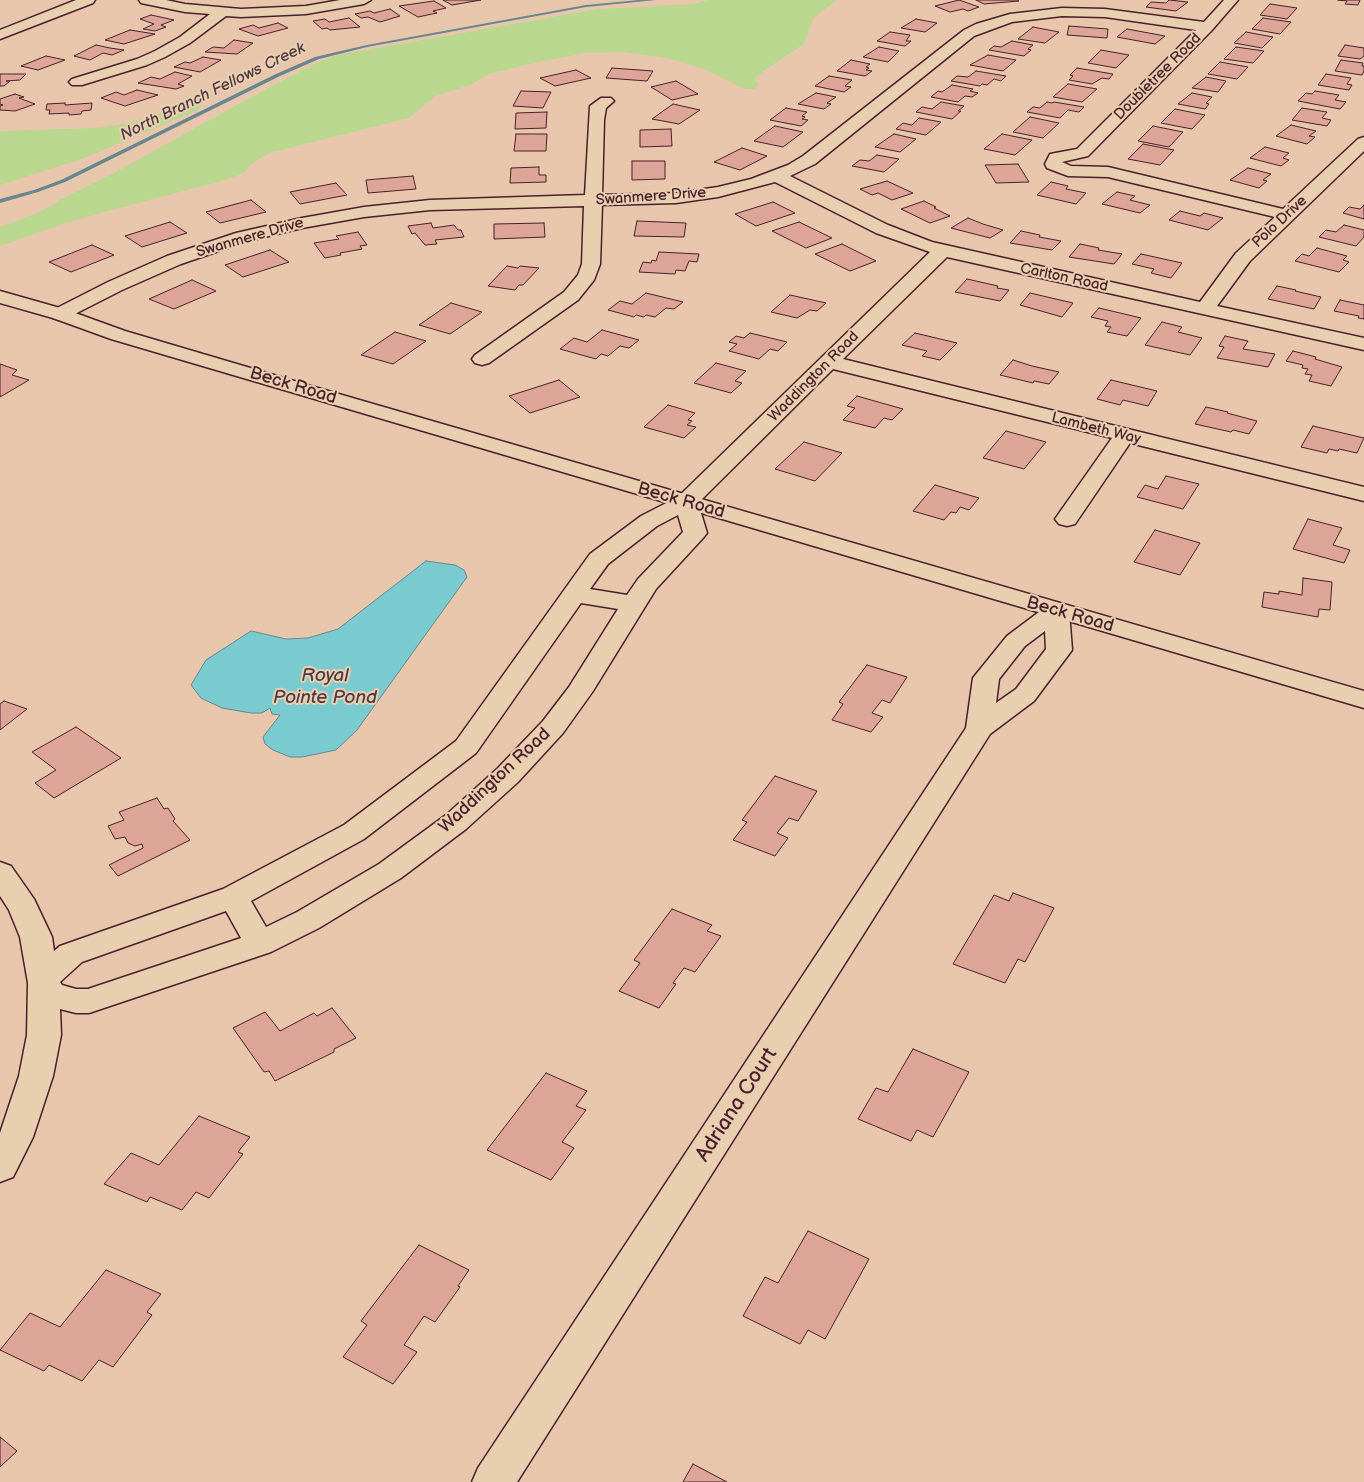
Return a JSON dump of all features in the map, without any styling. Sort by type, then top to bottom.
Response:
[{"type":"street","points":[[0,35],[88,0]]},
{"type":"street","points":[[146,0],[185,8],[222,12],[286,12],[364,0]]},
{"type":"street","name":"Doubletree Road","points":[[1082,153],[1232,0]]},
{"type":"street","points":[[77,82],[142,62],[160,54],[199,31],[222,12]]},
{"type":"street","name":"Swanmere Drive","points":[[60,314],[124,282],[174,260],[242,238],[302,223],[364,212],[430,205],[655,199],[697,195],[737,188],[776,176],[809,160],[969,33],[993,22],[1035,14],[1086,12],[1129,15],[1207,27]]},
{"type":"street","points":[[482,360],[571,296],[583,281],[591,264],[596,120],[598,106],[606,101]]},
{"type":"street","name":"Polo Drive","points":[[1205,309],[1243,257],[1364,142]]},
{"type":"street","points":[[1108,172],[1068,171],[1053,164],[1056,158],[1082,153],[1090,164],[1108,172],[1287,215]]},
{"type":"street","name":"Carlton Road","points":[[776,176],[882,229],[942,251],[1364,344]]},
{"type":"street","name":"Waddington Road","points":[[686,502],[695,532],[648,584],[580,691],[553,726],[508,774],[464,815],[390,871],[308,920],[260,944],[89,1001],[64,999],[51,994],[44,983],[49,974],[71,954],[234,897],[354,832],[466,747],[599,559],[649,521],[686,502],[942,251]]},
{"type":"street","name":"Beck Road","points":[[0,297],[60,314],[118,335],[1364,700]]},
{"type":"street","name":"Lambeth Way","points":[[829,362],[1364,494]]},
{"type":"street","points":[[1067,519],[1124,436]]},
{"type":"street","points":[[573,594],[634,604]]},
{"type":"street","name":"Adriana Court","points":[[980,728],[986,678],[1016,642],[1056,611]]},
{"type":"street","name":"Adriana Court","points":[[494,1482],[980,728],[1025,695],[1059,650],[1056,611]]},
{"type":"street","points":[[0,873],[23,907],[36,937],[44,983],[44,1035],[36,1076],[16,1137],[0,1167]]},
{"type":"street","points":[[234,897],[260,944]]},
{"type":"street","points":[[36,937],[44,944],[69,950],[84,948]]},
{"type":"street","points":[[44,1035],[51,1024],[75,1007],[89,1001]]},
{"type":"green space","points":[[708,0],[837,0],[813,18],[804,44],[762,72],[754,80],[759,84],[754,89],[745,89],[704,69],[667,58],[622,52],[586,53],[533,63],[489,74],[470,85],[435,96],[409,118],[269,153],[250,165],[245,172],[228,179],[75,220],[0,246],[0,227],[35,214],[55,204],[314,64],[338,55],[598,9],[693,4]]},
{"type":"green space","points":[[187,102],[202,105],[198,110],[82,159],[0,185],[0,131],[94,128],[119,125],[146,118]]},
{"type":"water","name":"Royal Pointe Pond","points":[[426,561],[455,565],[464,570],[467,577],[357,730],[336,750],[302,757],[290,757],[273,750],[265,744],[263,737],[280,715],[272,714],[270,708],[262,713],[251,713],[222,708],[201,698],[191,685],[206,660],[251,631],[286,639],[308,638],[338,629]]},
{"type":"building","points":[[443,0],[481,0],[452,5]]},
{"type":"building","points":[[959,0],[979,7],[968,11],[963,9],[950,12],[935,6]]},
{"type":"building","points":[[976,0],[1017,0],[1019,1],[984,4]]},
{"type":"building","points":[[1169,0],[1188,2],[1176,11],[1146,7],[1151,2],[1166,3]]},
{"type":"building","points":[[1338,0],[1360,0],[1358,5],[1345,4],[1347,1]]},
{"type":"building","points":[[434,1],[446,8],[433,11],[437,13],[418,17],[399,6]]},
{"type":"building","points":[[1270,4],[1297,8],[1287,19],[1260,15]]},
{"type":"building","points":[[390,9],[400,16],[380,22],[368,17],[361,18],[355,14],[370,11],[374,13]]},
{"type":"building","points":[[151,15],[174,20],[161,25],[166,27],[155,31],[143,29],[154,24],[140,19]]},
{"type":"building","points":[[349,18],[360,27],[322,29],[313,21],[325,19],[329,22]]},
{"type":"building","points":[[1263,18],[1291,22],[1280,34],[1252,29]]},
{"type":"building","points":[[916,19],[937,23],[925,32],[901,28]]},
{"type":"building","points":[[278,23],[288,28],[258,36],[239,29],[253,25],[259,28]]},
{"type":"building","points":[[1069,26],[1108,29],[1107,38],[1067,35]]},
{"type":"building","points":[[1033,27],[1059,32],[1045,43],[1018,39]]},
{"type":"building","points":[[1127,29],[1165,36],[1155,44],[1117,37]]},
{"type":"building","points":[[130,30],[155,34],[124,44],[105,40]]},
{"type":"building","points":[[890,32],[910,35],[906,41],[911,41],[905,46],[877,41]]},
{"type":"building","points":[[1246,32],[1273,37],[1262,48],[1234,43]]},
{"type":"building","points":[[234,40],[253,43],[237,54],[205,52],[213,47],[224,48]]},
{"type":"building","points":[[1012,41],[1033,45],[1028,49],[1031,50],[1024,56],[989,50],[994,46],[1001,47]]},
{"type":"building","points":[[96,45],[124,50],[112,55],[103,53],[90,60],[74,56]]},
{"type":"building","points":[[1345,45],[1364,48],[1364,56],[1360,59],[1338,56]]},
{"type":"building","points":[[879,47],[899,51],[888,62],[863,57]]},
{"type":"building","points":[[1236,47],[1264,51],[1253,63],[1224,59]]},
{"type":"building","points":[[1101,50],[1129,55],[1116,68],[1088,63]]},
{"type":"building","points":[[988,55],[1016,60],[1003,71],[970,65]]},
{"type":"building","points":[[46,56],[65,60],[38,70],[21,66]]},
{"type":"building","points":[[203,57],[221,60],[200,72],[174,67],[185,62],[190,63]]},
{"type":"building","points":[[851,60],[870,64],[866,67],[869,68],[866,70],[872,71],[865,76],[837,71]]},
{"type":"building","points":[[1341,60],[1363,63],[1364,71],[1362,75],[1335,71]]},
{"type":"building","points":[[1220,62],[1248,67],[1237,79],[1208,74]]},
{"type":"building","points":[[612,68],[653,71],[647,81],[606,78]]},
{"type":"building","points":[[1077,68],[1113,74],[1109,79],[1102,78],[1092,84],[1069,80],[1073,76],[1070,75]]},
{"type":"building","points":[[576,70],[591,78],[555,86],[540,78]]},
{"type":"building","points":[[976,71],[1006,76],[1001,81],[994,79],[987,85],[982,84],[980,86],[951,81],[957,76],[968,77]]},
{"type":"building","points":[[175,72],[192,76],[178,84],[184,86],[176,89],[138,83],[151,77],[160,79]]},
{"type":"building","points":[[0,74],[26,74],[20,80],[6,81],[10,81],[4,86],[0,86]]},
{"type":"building","points":[[1326,74],[1351,78],[1347,84],[1352,85],[1349,90],[1318,85]]},
{"type":"building","points":[[829,76],[852,80],[845,86],[851,87],[844,92],[815,86]]},
{"type":"building","points":[[1206,77],[1226,81],[1218,92],[1192,88]]},
{"type":"building","points":[[676,81],[698,94],[672,100],[651,87]]},
{"type":"building","points":[[1068,84],[1097,89],[1082,102],[1053,97]]},
{"type":"building","points":[[952,85],[973,89],[970,91],[978,93],[972,97],[965,96],[958,102],[931,97],[938,91],[942,92]]},
{"type":"building","points":[[137,90],[158,95],[125,106],[101,98],[116,92],[124,95]]},
{"type":"building","points":[[521,91],[551,92],[543,108],[513,106]]},
{"type":"building","points":[[1315,91],[1339,95],[1335,100],[1346,102],[1340,109],[1298,101],[1306,93],[1312,94]]},
{"type":"building","points":[[816,93],[836,97],[827,103],[831,104],[824,109],[798,104]]},
{"type":"building","points":[[1192,93],[1212,97],[1206,103],[1209,104],[1205,109],[1178,104]]},
{"type":"building","points":[[15,94],[24,97],[19,98],[35,104],[15,111],[0,110],[0,106],[3,105],[0,104],[0,99]]},
{"type":"building","points":[[941,102],[964,106],[952,119],[916,112],[922,107],[932,109]]},
{"type":"building","points":[[1047,102],[1084,107],[1079,112],[1068,110],[1060,118],[1027,112],[1033,107],[1040,108]]},
{"type":"building","points":[[65,103],[65,105],[92,103],[91,110],[82,111],[81,114],[49,114],[50,110],[46,110],[47,104]]},
{"type":"building","points":[[673,104],[700,110],[679,124],[652,119]]},
{"type":"building","points":[[786,108],[807,112],[802,116],[805,117],[802,119],[808,120],[801,126],[770,120]]},
{"type":"building","points":[[1302,108],[1327,112],[1322,118],[1331,120],[1327,126],[1292,120]]},
{"type":"building","points":[[1175,109],[1205,115],[1192,129],[1161,123]]},
{"type":"building","points":[[547,112],[546,128],[515,129],[516,113]]},
{"type":"building","points":[[1030,117],[1059,123],[1043,138],[1013,132]]},
{"type":"building","points":[[919,118],[941,122],[926,135],[896,129],[903,123],[912,125]]},
{"type":"building","points":[[1291,125],[1316,131],[1309,136],[1315,137],[1307,144],[1276,136]]},
{"type":"building","points":[[775,126],[803,132],[783,147],[754,141]]},
{"type":"building","points":[[1153,126],[1183,132],[1169,147],[1138,141]]},
{"type":"building","points":[[671,129],[672,146],[640,147],[640,130]]},
{"type":"building","points":[[516,134],[547,134],[546,151],[514,151]]},
{"type":"building","points":[[894,134],[916,139],[900,152],[875,147]]},
{"type":"building","points":[[1002,134],[1032,140],[1015,155],[984,149]]},
{"type":"building","points":[[1143,144],[1174,150],[1160,165],[1128,159]]},
{"type":"building","points":[[1265,147],[1289,153],[1283,158],[1289,160],[1281,166],[1250,158]]},
{"type":"building","points":[[742,148],[767,156],[740,170],[714,162]]},
{"type":"building","points":[[877,155],[899,159],[884,172],[852,166],[860,160],[869,161]]},
{"type":"building","points":[[632,161],[665,161],[665,179],[632,180]]},
{"type":"building","points":[[1018,164],[1029,182],[996,183],[985,165]]},
{"type":"building","points":[[539,167],[539,175],[546,175],[546,182],[510,183],[511,168]]},
{"type":"building","points":[[1248,168],[1271,174],[1263,180],[1267,181],[1259,188],[1230,180]]},
{"type":"building","points":[[413,176],[416,189],[368,193],[366,180]]},
{"type":"building","points":[[887,181],[913,193],[892,200],[878,193],[872,195],[860,189]]},
{"type":"building","points":[[1051,182],[1068,186],[1066,189],[1086,193],[1076,204],[1037,195]]},
{"type":"building","points":[[336,183],[347,195],[300,204],[290,192]]},
{"type":"building","points":[[1117,192],[1135,196],[1130,200],[1150,205],[1140,213],[1102,204]]},
{"type":"building","points":[[251,200],[266,212],[220,223],[206,212]]},
{"type":"building","points":[[924,201],[950,216],[930,223],[901,209]]},
{"type":"building","points":[[773,202],[795,213],[756,226],[735,214]]},
{"type":"building","points":[[1364,205],[1364,219],[1343,213],[1349,207],[1360,209]]},
{"type":"building","points":[[1180,211],[1200,216],[1204,213],[1223,218],[1208,230],[1169,220]]},
{"type":"building","points":[[968,218],[1003,230],[990,238],[951,228]]},
{"type":"building","points":[[637,221],[686,223],[684,237],[634,236]]},
{"type":"building","points":[[170,222],[187,233],[142,247],[125,236]]},
{"type":"building","points":[[799,222],[832,238],[806,248],[772,231]]},
{"type":"building","points":[[431,223],[433,228],[454,225],[458,230],[461,230],[464,237],[435,240],[437,244],[425,245],[415,233],[412,234],[408,226]]},
{"type":"building","points":[[544,223],[545,237],[494,239],[494,224]]},
{"type":"building","points":[[1344,225],[1364,230],[1364,237],[1356,246],[1319,237],[1326,230],[1336,232]]},
{"type":"building","points":[[1021,231],[1061,241],[1052,250],[1010,243]]},
{"type":"building","points":[[358,232],[367,245],[360,246],[362,249],[340,253],[341,255],[325,258],[314,243],[339,239],[336,236]]},
{"type":"building","points":[[842,244],[876,261],[850,271],[815,254]]},
{"type":"building","points":[[1080,244],[1099,248],[1098,250],[1122,254],[1114,264],[1069,257]]},
{"type":"building","points":[[92,245],[114,255],[71,272],[49,262]]},
{"type":"building","points":[[1317,248],[1347,256],[1343,260],[1349,262],[1339,272],[1295,261],[1302,254],[1309,256]]},
{"type":"building","points":[[270,250],[289,262],[243,277],[225,265]]},
{"type":"building","points":[[659,252],[699,254],[697,262],[689,261],[685,271],[676,270],[675,274],[639,272],[643,262],[651,263],[652,260],[656,261]]},
{"type":"building","points":[[1141,254],[1182,263],[1171,278],[1151,273],[1154,269],[1132,264]]},
{"type":"building","points":[[507,266],[539,268],[523,285],[519,285],[515,290],[488,286]]},
{"type":"building","points":[[967,279],[1009,290],[1000,301],[955,292]]},
{"type":"building","points":[[192,280],[216,291],[174,309],[149,299]]},
{"type":"building","points":[[1277,286],[1321,297],[1314,309],[1268,299]]},
{"type":"building","points":[[646,293],[683,302],[674,309],[666,308],[655,317],[636,315],[634,317],[608,310],[620,301],[632,304]]},
{"type":"building","points":[[1030,293],[1073,303],[1062,317],[1020,305]]},
{"type":"building","points":[[790,295],[826,303],[817,311],[810,310],[797,318],[771,312]]},
{"type":"building","points":[[1340,300],[1364,305],[1364,319],[1358,318],[1359,316],[1334,311]]},
{"type":"building","points":[[451,303],[482,312],[450,334],[419,325]]},
{"type":"building","points":[[1099,308],[1141,318],[1127,336],[1107,332],[1111,327],[1105,326],[1108,321],[1091,317]]},
{"type":"building","points":[[1162,322],[1182,327],[1178,332],[1202,338],[1190,355],[1145,345]]},
{"type":"building","points":[[602,330],[639,340],[629,348],[620,346],[608,356],[601,354],[596,359],[560,349],[574,338],[587,342]]},
{"type":"building","points":[[395,332],[426,341],[393,364],[361,355]]},
{"type":"building","points":[[750,333],[787,342],[778,351],[770,349],[759,359],[729,351],[737,344],[729,342],[736,336],[744,338]]},
{"type":"building","points":[[915,333],[957,343],[940,360],[922,356],[927,351],[902,345]]},
{"type":"building","points":[[1225,336],[1248,341],[1243,349],[1275,354],[1268,367],[1217,358],[1224,347],[1219,346]]},
{"type":"building","points":[[1293,351],[1342,367],[1331,386],[1309,381],[1312,375],[1305,374],[1308,369],[1302,368],[1303,365],[1286,361]]},
{"type":"building","points":[[1013,360],[1059,372],[1049,384],[1034,381],[1033,383],[1000,375]]},
{"type":"building","points":[[716,363],[746,371],[735,381],[742,383],[731,393],[694,383]]},
{"type":"building","points":[[0,364],[17,370],[12,375],[29,380],[0,397]]},
{"type":"building","points":[[559,380],[580,397],[530,413],[509,396]]},
{"type":"building","points":[[1111,380],[1157,391],[1148,406],[1123,400],[1120,405],[1097,399]]},
{"type":"building","points":[[857,396],[903,409],[892,420],[884,418],[875,428],[843,420],[855,408],[847,406]]},
{"type":"building","points":[[668,405],[695,413],[688,420],[692,421],[687,425],[696,427],[684,438],[644,427]]},
{"type":"building","points":[[1206,407],[1257,421],[1249,434],[1195,424]]},
{"type":"building","points":[[1313,426],[1364,438],[1357,453],[1329,449],[1327,453],[1301,447]]},
{"type":"building","points":[[1006,431],[1046,442],[1024,469],[983,458]]},
{"type":"building","points":[[804,442],[842,453],[815,481],[775,469]]},
{"type":"building","points":[[1166,476],[1199,484],[1183,509],[1137,497],[1145,485],[1158,489]]},
{"type":"building","points":[[935,485],[979,498],[969,510],[960,507],[956,513],[951,512],[944,520],[913,511]]},
{"type":"building","points":[[1308,519],[1342,528],[1333,545],[1350,550],[1344,563],[1293,549]]},
{"type":"building","points":[[1155,530],[1200,543],[1180,575],[1134,562]]},
{"type":"building","points":[[1303,578],[1332,582],[1330,610],[1319,609],[1318,617],[1262,607],[1264,592],[1279,594],[1279,591],[1302,595]]},
{"type":"building","points":[[867,665],[907,677],[890,703],[882,700],[872,713],[883,717],[871,732],[832,720],[843,704],[839,702]]},
{"type":"building","points":[[4,701],[27,709],[0,730],[0,704]]},
{"type":"building","points":[[76,727],[121,758],[54,798],[35,783],[56,770],[32,752]]},
{"type":"building","points":[[775,776],[817,791],[798,821],[789,818],[777,833],[788,838],[775,856],[733,840],[747,822],[742,820]]},
{"type":"building","points":[[157,798],[164,809],[168,808],[175,819],[173,821],[190,840],[118,876],[109,865],[143,848],[142,844],[135,846],[128,843],[125,837],[115,839],[108,826],[124,820],[119,812]]},
{"type":"building","points":[[1013,893],[1054,908],[1025,962],[1018,959],[1005,983],[953,964],[994,895],[1009,901]]},
{"type":"building","points":[[672,909],[712,925],[707,931],[721,936],[695,972],[684,968],[673,983],[676,984],[659,1008],[619,991],[640,963],[634,960]]},
{"type":"building","points":[[332,1008],[356,1038],[334,1049],[334,1052],[275,1081],[269,1071],[264,1072],[233,1028],[265,1012],[280,1031],[314,1013],[317,1016]]},
{"type":"building","points":[[913,1049],[969,1072],[933,1137],[917,1130],[911,1141],[858,1119],[876,1088],[888,1092]]},
{"type":"building","points":[[546,1073],[587,1091],[576,1106],[586,1110],[562,1142],[574,1148],[551,1180],[487,1150]]},
{"type":"building","points":[[199,1116],[250,1137],[238,1152],[243,1154],[209,1198],[196,1192],[182,1210],[150,1197],[147,1202],[104,1184],[131,1153],[159,1165]]},
{"type":"building","points":[[808,1231],[869,1259],[825,1339],[808,1330],[800,1344],[743,1316],[765,1277],[778,1283]]},
{"type":"building","points":[[419,1245],[469,1270],[458,1286],[460,1287],[435,1322],[424,1316],[404,1345],[417,1352],[393,1384],[343,1357],[367,1325],[361,1321]]},
{"type":"building","points":[[106,1270],[161,1294],[147,1312],[152,1315],[113,1367],[99,1360],[82,1381],[49,1365],[44,1371],[0,1350],[30,1313],[60,1327]]},
{"type":"building","points":[[0,1437],[17,1451],[0,1467]]},
{"type":"building","points":[[693,1464],[727,1482],[683,1482]]},
{"type":"waterway","name":"North Branch Fellows Creek","points":[[0,201],[63,181],[278,75],[317,58],[367,46],[586,6],[654,0]]}]
